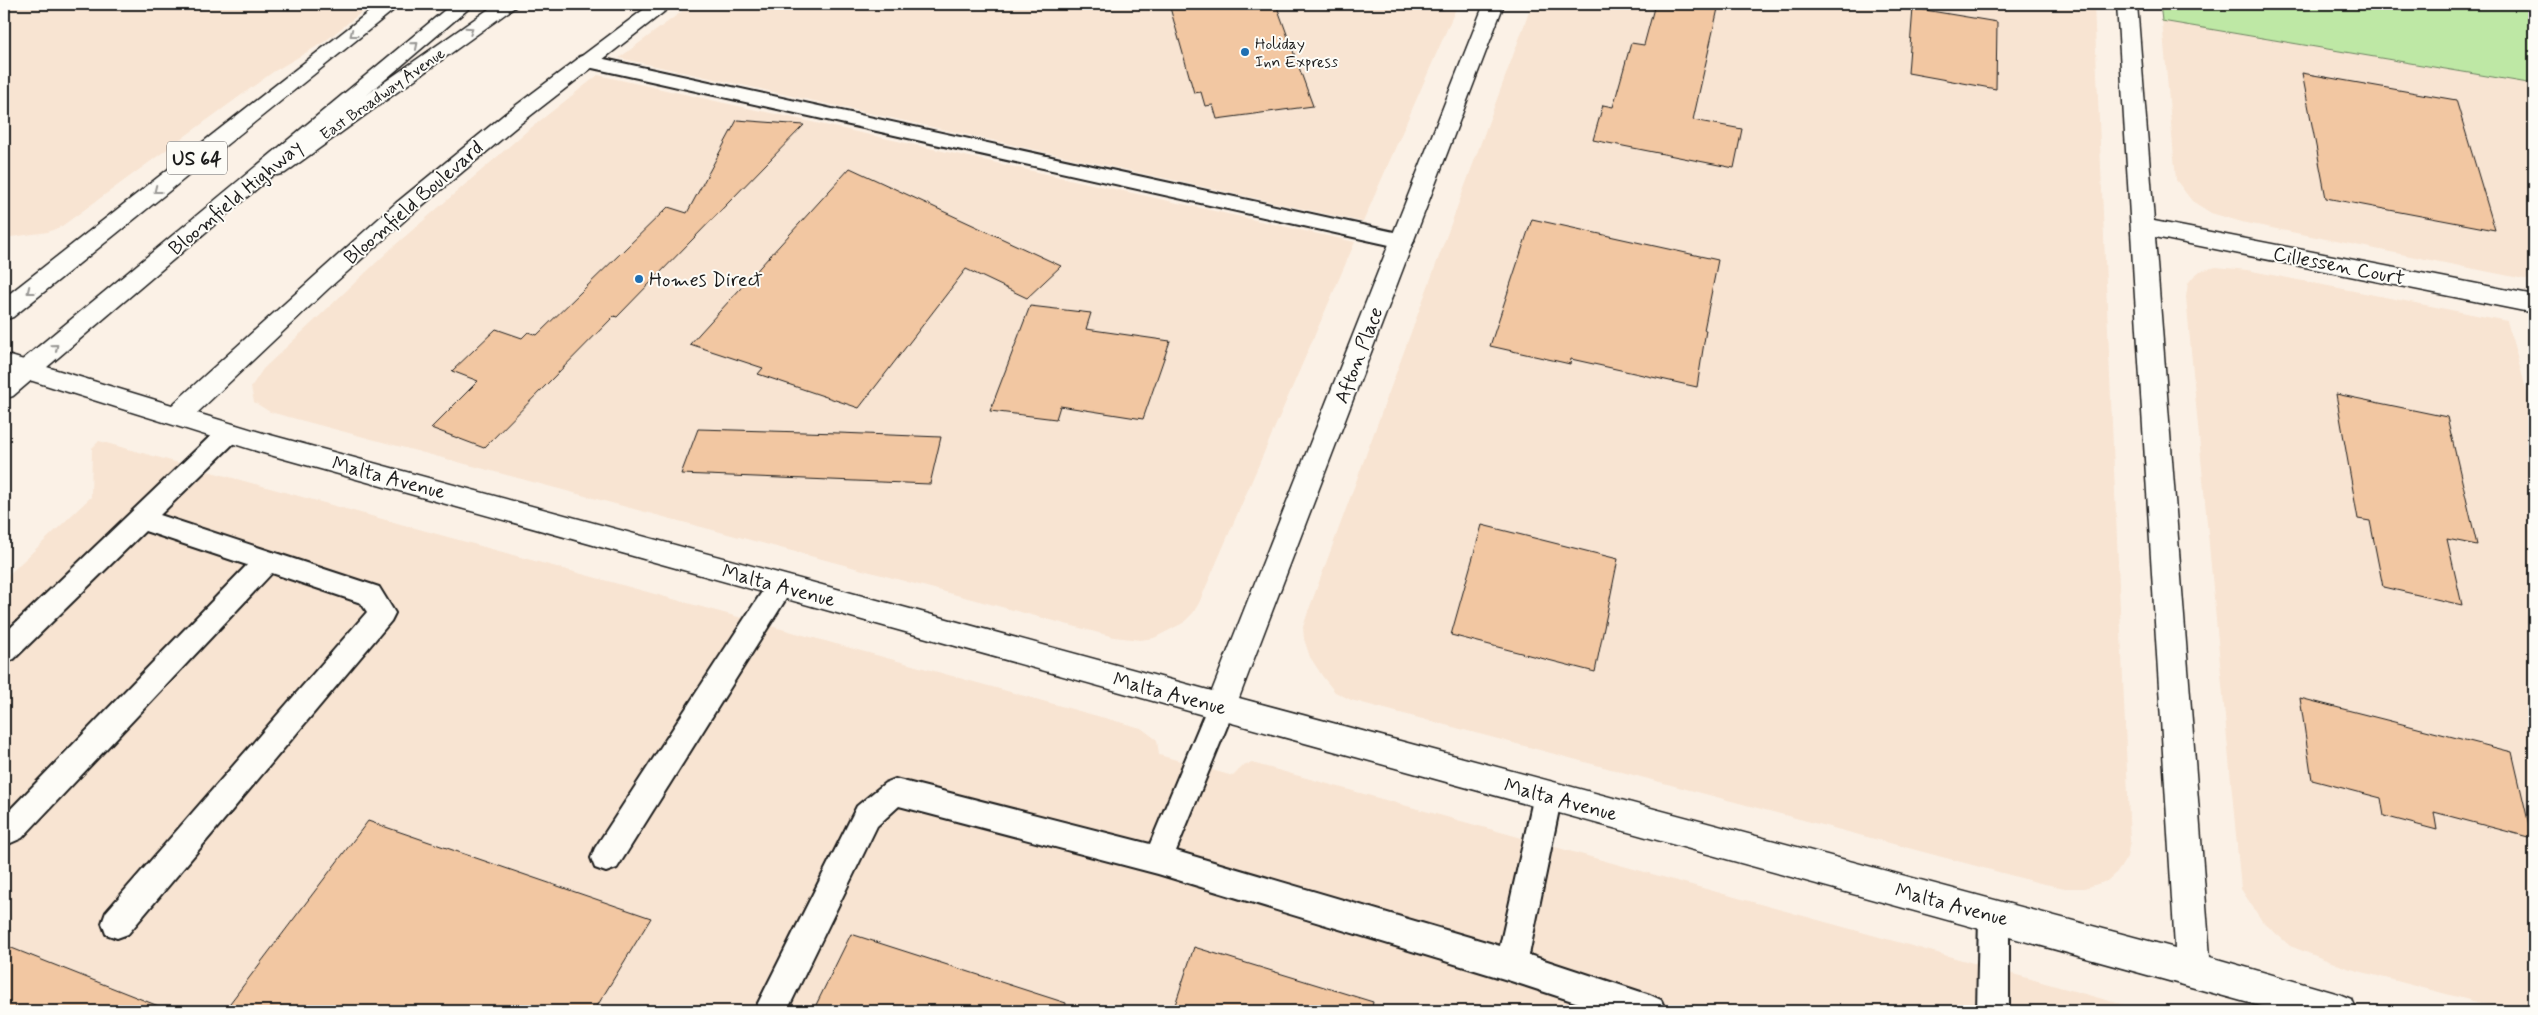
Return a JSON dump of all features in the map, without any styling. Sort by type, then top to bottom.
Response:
[{"type":"main road","name":"US 64","points":[[4,312],[391,4]]},
{"type":"main road","name":"Bloomfield Highway","points":[[4,389],[15,367],[231,201],[464,4]]},
{"type":"main road","name":"East Broadway Avenue","points":[[231,201],[509,4]]},
{"type":"main road","name":"Bloomfield Boulevard","points":[[176,416],[369,239],[494,132],[586,60],[664,4]]},
{"type":"main road","name":"Afton Place","points":[[1221,707],[1494,4]]},
{"type":"main road","points":[[2127,4],[2194,970]]},
{"type":"main road","name":"Cillessen Court","points":[[2143,227],[2534,304]]},
{"type":"main road","name":"Malta Avenue","points":[[15,367],[229,433],[780,586],[2339,1011]]},
{"type":"lane","points":[[586,60],[1402,241]]},
{"type":"lane","points":[[4,651],[229,433]]},
{"type":"lane","points":[[117,923],[382,613],[370,595],[140,519]]},
{"type":"lane","points":[[4,832],[12,828],[267,561]]},
{"type":"lane","points":[[606,858],[780,586]]},
{"type":"lane","points":[[1158,860],[1221,707]]},
{"type":"lane","points":[[770,1011],[867,816],[895,792],[1158,860],[1511,965],[1650,1011]]},
{"type":"lane","points":[[1511,965],[1548,795]]},
{"type":"lane","points":[[1993,1011],[1994,916]]},
{"type":"shaded area","points":[[4,4],[372,4],[324,42],[273,72],[62,226],[48,232],[4,238]]},
{"type":"shaded area","points":[[692,4],[1458,4],[1363,222],[619,58]]},
{"type":"shaded area","points":[[1532,4],[2094,4],[2130,841],[2127,857],[2119,870],[2107,881],[2085,888],[2065,888],[2040,883],[1351,700],[1335,692],[1323,677],[1310,657],[1304,639],[1303,627]]},
{"type":"shaded area","points":[[2162,21],[2534,84],[2534,281],[2242,222],[2211,213],[2192,201],[2176,180]]},
{"type":"shaded area","points":[[598,75],[1355,242],[1193,613],[1183,623],[1154,638],[1140,640],[1114,637],[270,412],[254,402],[251,387],[263,369],[394,246],[527,131]]},
{"type":"shaded area","points":[[2216,267],[2247,270],[2507,321],[2534,417],[2534,1011],[2511,1011],[2347,968],[2290,946],[2262,921],[2241,889],[2186,297],[2188,283],[2194,276],[2200,271]]},
{"type":"shaded area","points":[[99,441],[1141,728],[1157,740],[1159,755],[1233,776],[1243,766],[1252,763],[2146,1011],[4,1011],[4,579],[91,497],[92,448]]},
{"type":"green space","points":[[2160,4],[2534,4],[2534,84],[2162,21]]},
{"type":"building","name":"Holiday Inn Express","points":[[1169,4],[1276,4],[1313,106],[1217,119],[1213,105],[1205,106],[1201,92],[1194,93]]},
{"type":"building","points":[[1655,4],[1719,4],[1693,120],[1742,129],[1734,168],[1593,140],[1603,105],[1613,107],[1631,43],[1644,45]]},
{"type":"building","points":[[1913,8],[1997,22],[1996,89],[1908,73]]},
{"type":"building","points":[[2302,73],[2456,100],[2495,230],[2326,198]]},
{"type":"building","points":[[737,120],[804,125],[617,317],[614,316],[484,448],[431,428],[478,381],[452,371],[496,329],[522,338],[528,332],[537,335],[668,207],[687,213]]},
{"type":"building","points":[[850,168],[1061,266],[1027,298],[966,269],[859,408],[758,374],[763,368],[690,344]]},
{"type":"building","points":[[1532,219],[1718,260],[1704,330],[1706,330],[1697,387],[1571,359],[1570,364],[1490,346]]},
{"type":"building","points":[[1030,306],[1091,313],[1086,329],[1170,341],[1143,419],[1060,406],[1056,419],[990,411]]},
{"type":"building","points":[[2336,394],[2447,417],[2477,545],[2447,539],[2462,605],[2383,587],[2370,521],[2358,519]]},
{"type":"building","points":[[698,429],[941,437],[930,484],[681,474]]},
{"type":"building","points":[[1482,525],[1618,559],[1595,672],[1451,635]]},
{"type":"building","points":[[2300,698],[2512,752],[2532,838],[2434,812],[2437,830],[2384,816],[2381,798],[2312,780]]},
{"type":"building","points":[[368,821],[651,918],[594,1011],[224,1011]]},
{"type":"building","points":[[851,934],[1066,1003],[1065,1011],[813,1011]]},
{"type":"building","points":[[4,945],[166,1009],[165,1011],[4,1011]]},
{"type":"building","points":[[1194,947],[1373,1002],[1371,1011],[1173,1011]]},
{"type":"place","name":"Holiday Inn Express","points":[[1245,52]]},
{"type":"place","name":"Homes Direct","points":[[639,279]]}]
